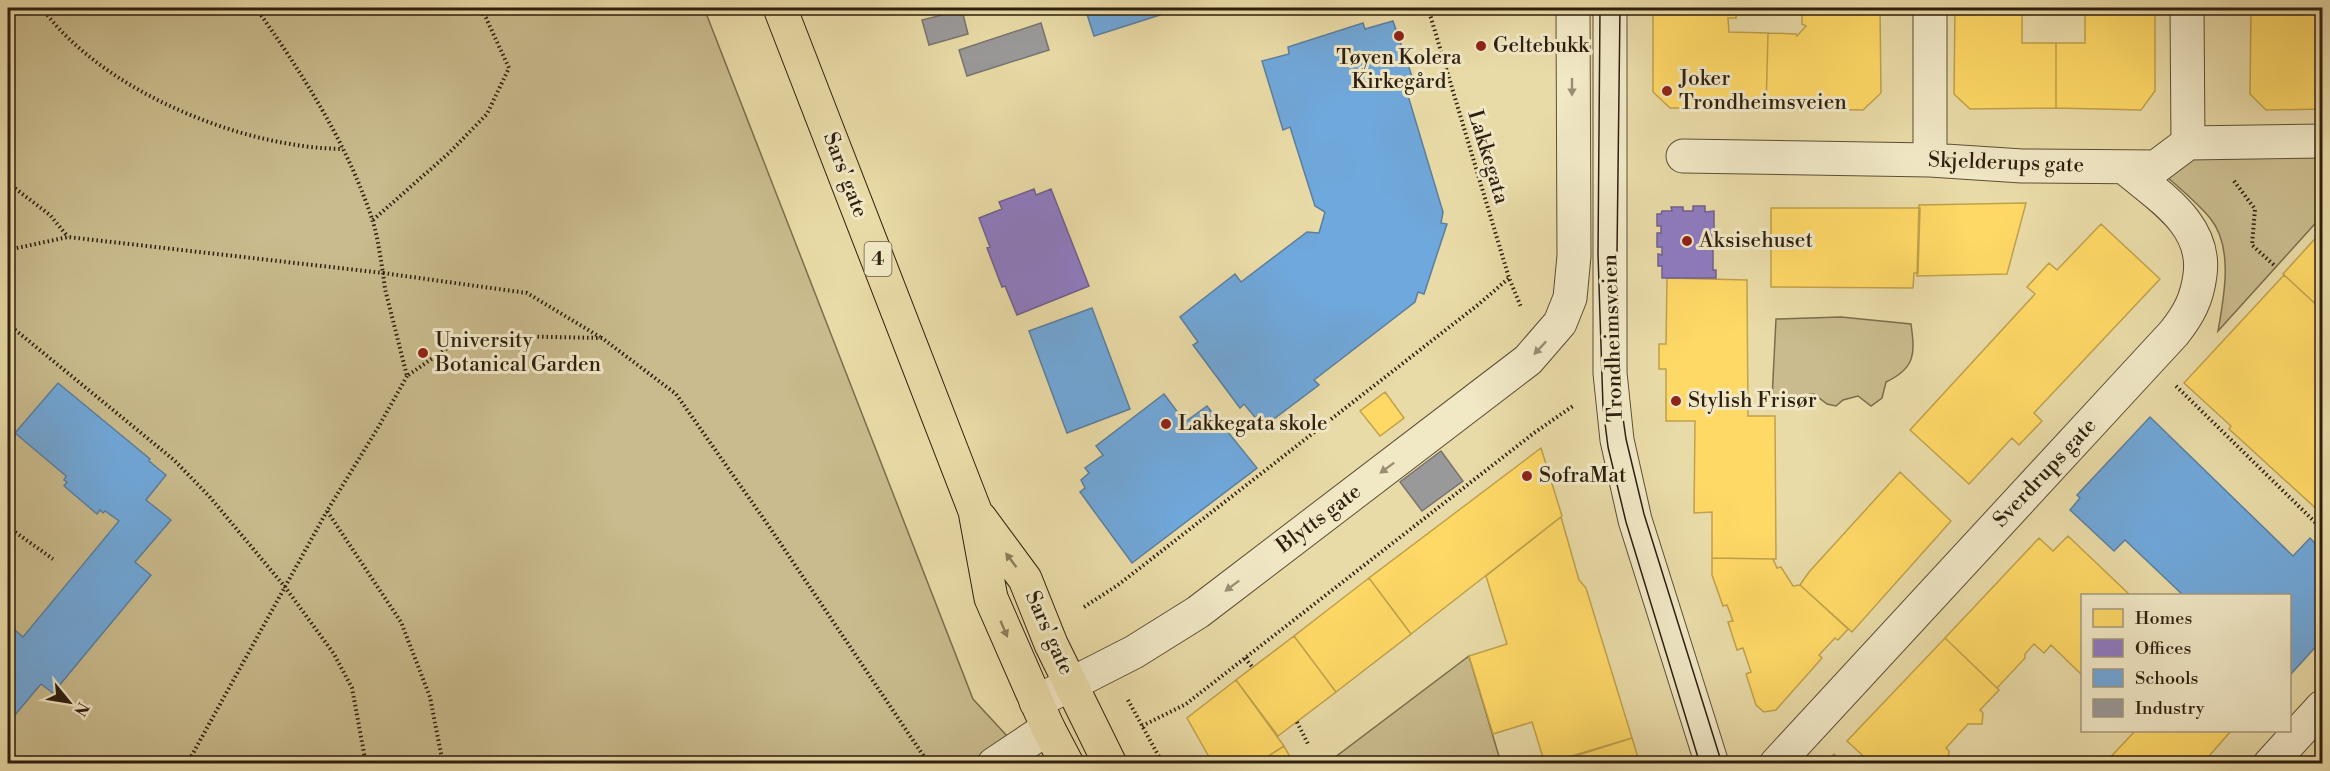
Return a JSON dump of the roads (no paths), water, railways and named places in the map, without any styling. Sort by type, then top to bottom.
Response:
[{"type":"main road","name":"Sars' gate","points":[[780,8],[975,511],[991,598],[1042,715],[1067,764]]},
{"type":"main road","name":"Sars' gate","points":[[975,511],[1025,579],[1051,644],[1110,764]]},
{"type":"street","name":"Trondheimsveien","points":[[1570,298],[1574,256],[1573,8]]},
{"type":"street","name":"Trondheimsveien","points":[[1610,8],[1610,373],[1617,440],[1635,520],[1712,764]]},
{"type":"street","points":[[1930,8],[1930,160]]},
{"type":"street","points":[[2187,8],[2188,143],[2322,141]]},
{"type":"street","name":"Skjelderups gate","points":[[1683,156],[1930,160],[2022,166],[2156,167],[2188,143]]},
{"type":"street","name":"Sverdrups gate","points":[[1776,764],[2174,333],[2190,312],[2198,290],[2202,262],[2196,236],[2181,215],[2124,167]]},
{"type":"street","name":"Blytts gate","points":[[994,764],[1071,684],[1134,652],[1198,612],[1528,360],[1560,323],[1570,298]]},
{"type":"street","points":[[2270,764],[2322,707]]},
{"type":"tram line","points":[[1600,8],[1598,254],[1603,407],[1608,447],[1626,522],[1700,764]]},
{"type":"tram line","points":[[1620,8],[1617,253],[1618,374],[1621,404],[1626,439],[1644,514],[1722,764]]},
{"type":"place","name":"Tøyen Kolera Kirkegård","points":[[1399,36]]},
{"type":"place","name":"Geltebukk","points":[[1481,46]]},
{"type":"place","name":"Joker Trondheimsveien","points":[[1667,91]]},
{"type":"place","name":"Aksisehuset","points":[[1687,241]]},
{"type":"place","name":"University Botanical Garden","points":[[423,353]]},
{"type":"place","name":"Stylish Frisør","points":[[1676,401]]},
{"type":"place","name":"Lakkegata skole","points":[[1166,424]]},
{"type":"place","name":"SofraMat","points":[[1527,476]]}]
